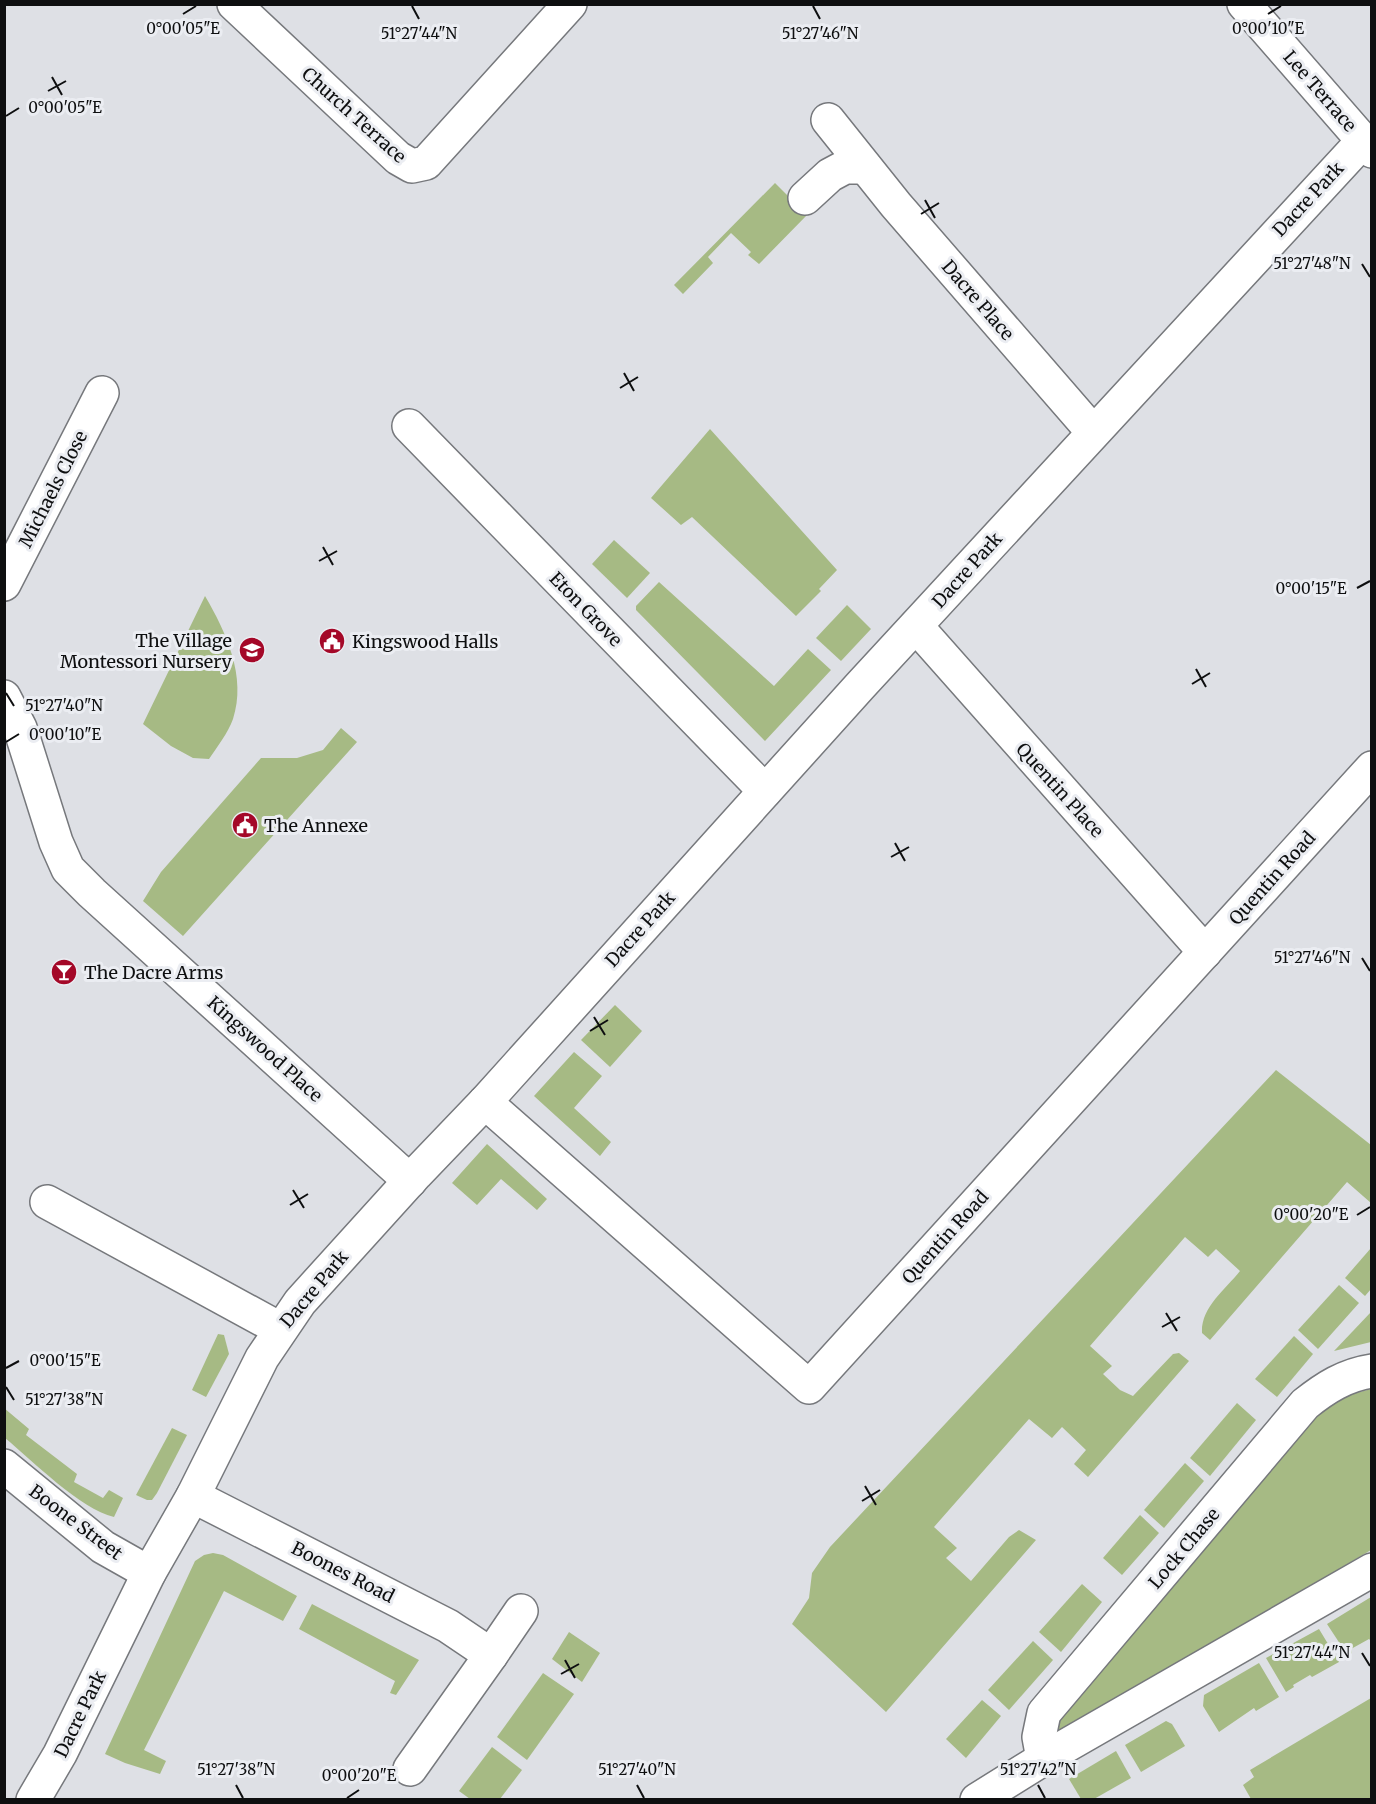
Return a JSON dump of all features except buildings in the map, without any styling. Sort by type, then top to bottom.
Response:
[{"type":"street","name":"Church Terrace","points":[[234,4],[398,158],[412,166],[426,163],[570,4]]},
{"type":"street","name":"Lee Terrace","points":[[1244,4],[1367,146]]},
{"type":"street","name":"Dacre Place","points":[[828,120],[896,205],[1093,432]]},
{"type":"street","name":"Dacre Park","points":[[33,1800],[60,1754],[149,1574],[193,1496],[246,1389],[280,1329],[321,1276],[485,1102],[1093,432],[1367,146]]},
{"type":"street","points":[[805,198],[830,175],[845,167],[866,167]]},
{"type":"street","name":"Michaels Close","points":[[4,584],[102,393]]},
{"type":"street","name":"Eton Grove","points":[[408,426],[765,791]]},
{"type":"street","name":"Quentin Place","points":[[916,626],[1205,952]]},
{"type":"street","name":"Kingswood Place","points":[[4,697],[20,728],[56,842],[68,869],[410,1181]]},
{"type":"street","name":"Quentin Road","points":[[485,1102],[809,1387],[1371,768]]},
{"type":"street","points":[[47,1202],[280,1329]]},
{"type":"street","name":"Lock Chase","points":[[1043,1759],[1039,1737],[1044,1713],[1305,1404],[1325,1388],[1344,1378],[1371,1371]]},
{"type":"street","name":"Boone Street","points":[[4,1466],[103,1547],[149,1574]]},
{"type":"street","name":"Boones Road","points":[[193,1496],[448,1626],[491,1655]]},
{"type":"street","points":[[977,1800],[1043,1759],[1371,1570]]},
{"type":"street","points":[[410,1769],[521,1611]]},
{"type":"green space","points":[[775,183],[807,215],[759,264],[748,255],[751,252],[731,233],[708,257],[713,263],[683,294],[674,285]]},
{"type":"green space","points":[[710,429],[837,570],[819,589],[821,591],[796,616],[692,517],[681,525],[651,498]]},
{"type":"green space","points":[[614,540],[650,573],[627,598],[592,564]]},
{"type":"green space","points":[[659,582],[774,686],[808,649],[831,670],[765,741],[636,610],[636,606]]},
{"type":"green space","points":[[205,596],[227,640],[236,671],[237,687],[237,703],[233,719],[209,759],[193,758],[171,746],[143,724]]},
{"type":"green space","points":[[847,605],[871,629],[841,661],[816,638]]},
{"type":"green space","points":[[341,728],[357,742],[183,936],[143,901],[161,872],[261,758],[297,758],[323,750]]},
{"type":"green space","points":[[615,1005],[642,1031],[610,1067],[581,1040]]},
{"type":"green space","points":[[574,1052],[602,1076],[574,1108],[611,1142],[600,1156],[534,1096]]},
{"type":"green space","points":[[1276,1070],[1371,1145],[1371,1203],[1347,1182],[1210,1340],[1202,1333],[1205,1315],[1215,1299],[1240,1271],[1216,1249],[1208,1257],[1185,1237],[1090,1346],[1112,1366],[1103,1374],[1120,1390],[1133,1396],[1173,1354],[1179,1353],[1189,1361],[1088,1477],[1074,1464],[1086,1450],[1062,1427],[1052,1438],[1029,1419],[934,1527],[957,1548],[946,1558],[971,1581],[1009,1537],[1019,1530],[1036,1540],[886,1712],[792,1624],[809,1598],[812,1573],[830,1547]]},
{"type":"green space","points":[[487,1144],[547,1199],[537,1210],[501,1179],[477,1205],[452,1183]]},
{"type":"green space","points":[[1371,1248],[1371,1289],[1365,1296],[1345,1278]]},
{"type":"green space","points":[[1339,1285],[1359,1303],[1318,1349],[1298,1330]]},
{"type":"green space","points":[[1371,1312],[1371,1342],[1334,1351]]},
{"type":"green space","points":[[218,1334],[224,1335],[229,1354],[206,1397],[192,1390]]},
{"type":"green space","points":[[1294,1336],[1313,1354],[1277,1397],[1255,1379]]},
{"type":"green space","points":[[1371,1389],[1371,1550],[1068,1731],[1061,1733],[1055,1727],[1060,1710],[1306,1425],[1338,1398]]},
{"type":"green space","points":[[1237,1403],[1256,1420],[1210,1476],[1190,1458]]},
{"type":"green space","points":[[4,1408],[29,1429],[26,1435],[77,1474],[74,1482],[103,1498],[109,1490],[123,1498],[114,1517],[87,1505],[72,1495],[5,1438]]},
{"type":"green space","points":[[172,1428],[187,1435],[157,1493],[152,1500],[147,1500],[136,1495]]},
{"type":"green space","points":[[1185,1463],[1204,1481],[1164,1528],[1144,1510]]},
{"type":"green space","points":[[1140,1515],[1159,1533],[1122,1575],[1103,1558]]},
{"type":"green space","points":[[213,1553],[223,1555],[297,1596],[283,1621],[224,1591],[144,1750],[166,1761],[160,1774],[105,1754],[195,1561],[204,1555]]},
{"type":"green space","points":[[1082,1584],[1102,1602],[1061,1652],[1039,1632]]},
{"type":"green space","points":[[1371,1597],[1371,1641],[1369,1639],[1351,1649],[1352,1653],[1348,1656],[1327,1624]]},
{"type":"green space","points":[[312,1604],[419,1660],[396,1695],[390,1693],[395,1681],[299,1629]]},
{"type":"green space","points":[[1319,1629],[1339,1662],[1312,1677],[1310,1675],[1286,1692],[1266,1658]]},
{"type":"green space","points":[[569,1632],[600,1653],[582,1682],[552,1659]]},
{"type":"green space","points":[[1033,1641],[1053,1660],[1009,1710],[988,1690]]},
{"type":"green space","points":[[1259,1663],[1279,1697],[1256,1711],[1254,1708],[1219,1732],[1203,1706],[1204,1695]]},
{"type":"green space","points":[[543,1673],[574,1694],[527,1760],[497,1737]]},
{"type":"green space","points":[[1371,1698],[1371,1799],[1251,1799],[1243,1785],[1254,1777],[1250,1770]]},
{"type":"green space","points":[[982,1700],[1001,1716],[966,1758],[946,1739]]},
{"type":"green space","points":[[1166,1721],[1172,1724],[1185,1746],[1141,1772],[1125,1745]]},
{"type":"green space","points":[[492,1747],[522,1770],[500,1799],[470,1799],[459,1791]]},
{"type":"green space","points":[[1116,1751],[1131,1778],[1094,1799],[1081,1799],[1069,1779]]},
{"type":"place","name":"Kingswood Halls","points":[[332,641]]},
{"type":"place","name":"The Village Montessori Nursery","points":[[252,650]]},
{"type":"place","name":"The Annexe","points":[[245,825]]},
{"type":"place","name":"The Dacre Arms","points":[[64,972]]}]
